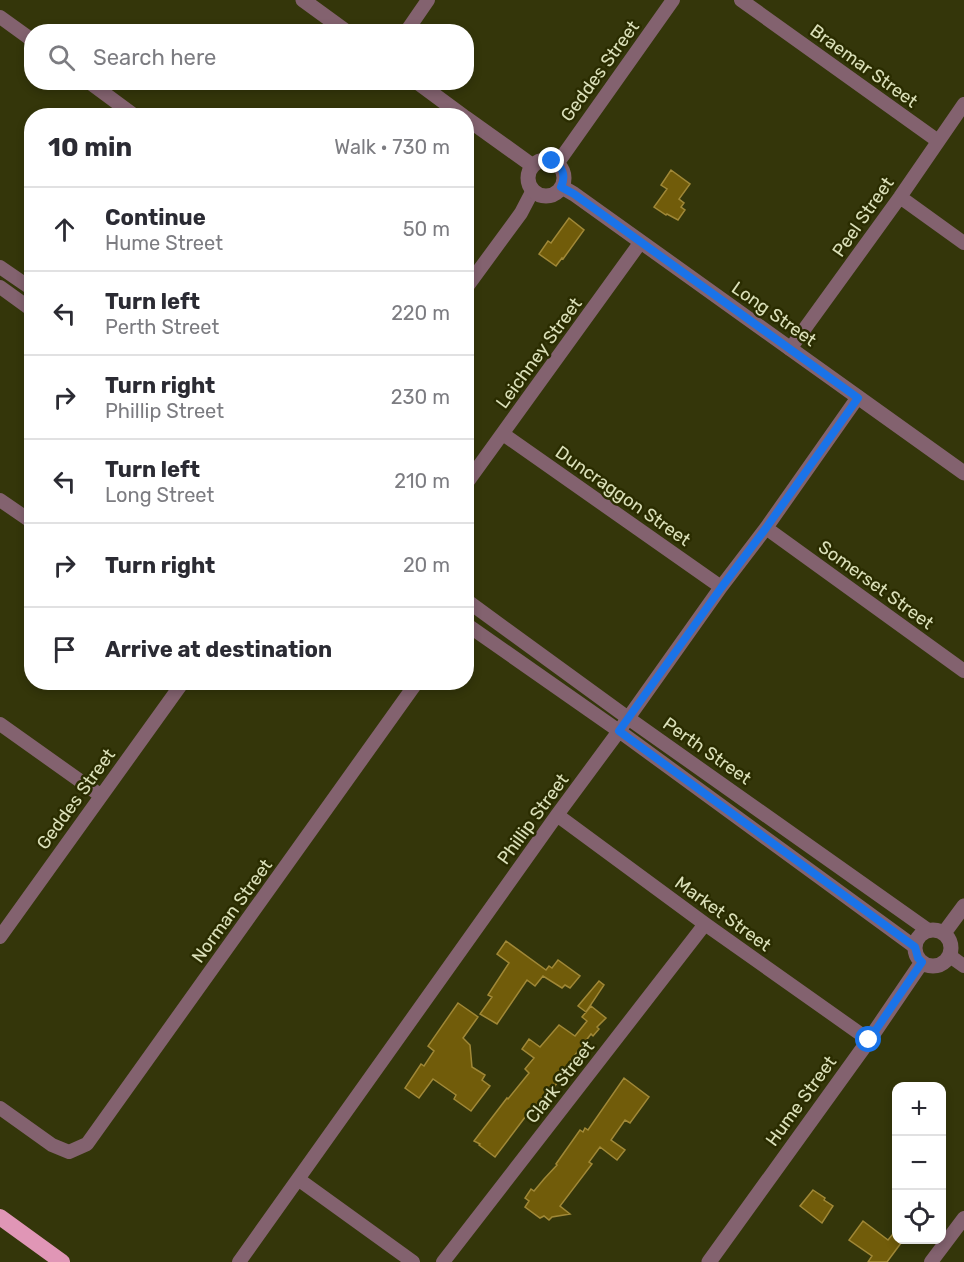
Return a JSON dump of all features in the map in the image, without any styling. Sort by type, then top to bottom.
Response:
[{"type":"highway","points":[[0,1217],[63,1262]]},
{"type":"street","points":[[303,0],[335,24]]},
{"type":"street","points":[[412,24],[429,0]]},
{"type":"street","name":"Geddes Street","points":[[557,164],[673,0]]},
{"type":"street","name":"Braemar Street","points":[[741,0],[938,141]]},
{"type":"street","points":[[0,17],[24,34]]},
{"type":"street","points":[[100,90],[124,108]]},
{"type":"street","points":[[428,90],[452,108]]},
{"type":"street","name":"Peel Street","points":[[790,349],[964,104]]},
{"type":"street","points":[[474,124],[534,166]]},
{"type":"street","points":[[544,160],[557,164],[563,174],[564,181],[561,187],[553,194],[546,196],[533,190],[528,178],[534,166],[544,160]]},
{"type":"street","name":"Long Street","points":[[561,187],[574,194],[964,473]]},
{"type":"street","points":[[474,277],[521,213],[533,190]]},
{"type":"street","points":[[900,197],[964,243]]},
{"type":"street","name":"Leichney Street","points":[[474,473],[640,243]]},
{"type":"street","points":[[0,267],[24,283]]},
{"type":"street","points":[[15,277],[2,293],[24,305]]},
{"type":"street","name":"Phillip Street","points":[[239,1262],[557,815],[858,398]]},
{"type":"street","name":"Duncraggon Street","points":[[503,434],[721,588]]},
{"type":"street","points":[[0,500],[24,516]]},
{"type":"street","name":"Somerset Street","points":[[766,528],[964,671]]},
{"type":"street","name":"Perth Street","points":[[474,610],[928,930]]},
{"type":"street","name":"Perth Street","points":[[474,630],[619,731],[915,947]]},
{"type":"street","name":"Geddes Street","points":[[0,937],[177,690]]},
{"type":"street","name":"Norman Street","points":[[0,1108],[52,1145],[69,1152],[87,1144],[411,690]]},
{"type":"street","points":[[0,724],[100,795]]},
{"type":"street","name":"Market Street","points":[[557,815],[705,924],[869,1040]]},
{"type":"street","points":[[944,933],[964,906]]},
{"type":"street","name":"Clark Street","points":[[443,1262],[705,924]]},
{"type":"street","points":[[928,930],[944,933],[951,941],[950,956],[947,961],[937,966],[922,962],[918,958],[915,947],[919,937],[928,930]]},
{"type":"street","points":[[950,956],[964,966]]},
{"type":"street","name":"Hume Street","points":[[709,1262],[869,1040],[922,962]]},
{"type":"street","points":[[298,1179],[413,1262]]},
{"type":"street","points":[[931,1262],[964,1218]]},
{"type":"building","points":[[671,170],[690,184],[679,199],[684,203],[681,207],[685,210],[678,220],[654,207],[667,189],[661,185]]},
{"type":"building","points":[[569,218],[584,230],[556,266],[539,254],[548,241],[551,243]]},
{"type":"building","points":[[506,941],[546,970],[549,966],[552,968],[558,960],[580,976],[570,988],[565,985],[562,988],[543,976],[535,986],[527,980],[497,1024],[480,1014],[492,997],[488,995],[509,963],[497,954]]},
{"type":"building","points":[[599,981],[604,985],[586,1012],[578,1006]]},
{"type":"building","points":[[458,1003],[478,1017],[463,1038],[470,1045],[472,1067],[485,1075],[482,1080],[490,1086],[471,1111],[454,1099],[456,1095],[433,1079],[419,1098],[405,1088],[421,1064],[424,1066],[434,1051],[428,1046]]},
{"type":"building","points":[[591,1006],[606,1018],[572,1059],[555,1086],[553,1084],[495,1157],[474,1141],[529,1073],[525,1069],[534,1058],[522,1049],[529,1039],[540,1047],[559,1025],[575,1036],[587,1021],[582,1017]]},
{"type":"building","points":[[624,1078],[649,1097],[630,1123],[625,1120],[611,1140],[625,1150],[617,1160],[600,1147],[589,1162],[592,1164],[560,1206],[570,1214],[552,1217],[549,1220],[544,1216],[540,1218],[525,1207],[529,1201],[525,1198],[531,1189],[534,1191],[557,1165],[580,1130],[583,1132],[585,1128],[588,1130]]},
{"type":"building","points":[[813,1190],[833,1206],[822,1223],[800,1206]]},
{"type":"building","points":[[863,1221],[888,1240],[892,1235],[892,1244],[900,1244],[887,1262],[868,1262],[872,1256],[849,1240]]},
{"type":"route","points":[[552,161],[562,170],[564,181],[561,187],[574,194],[858,398],[619,731],[915,947],[918,958],[922,962],[869,1040]]}]
